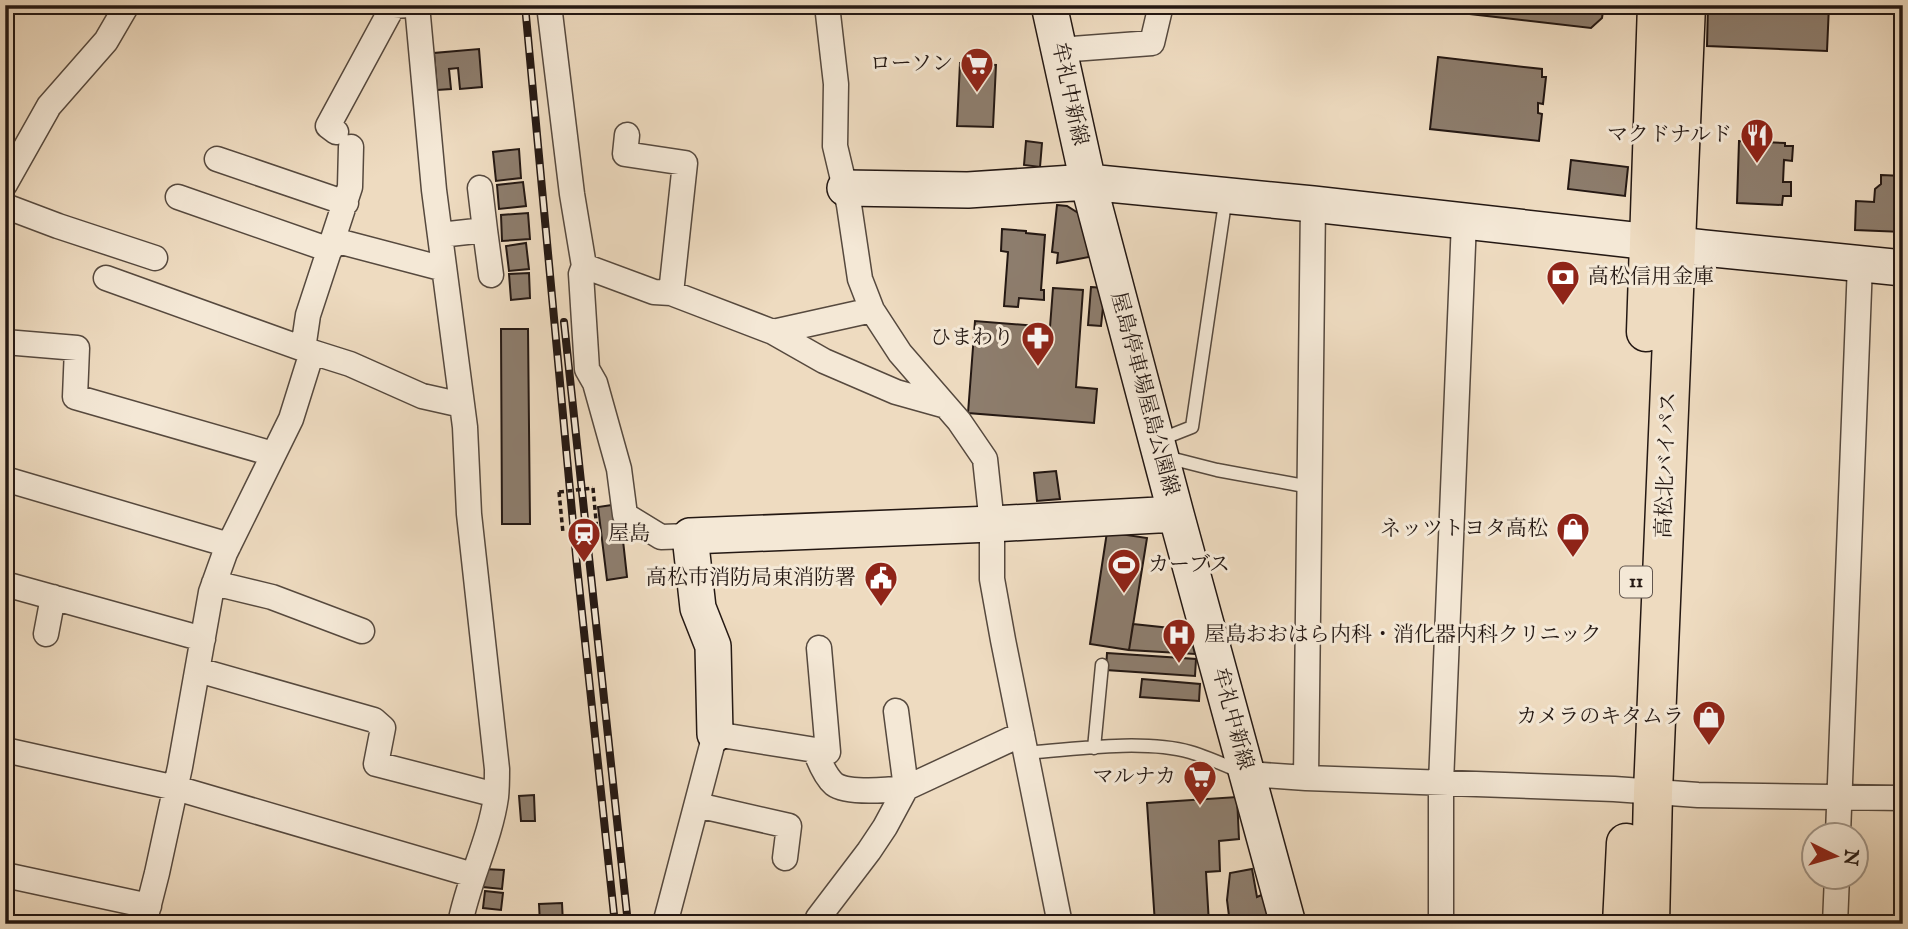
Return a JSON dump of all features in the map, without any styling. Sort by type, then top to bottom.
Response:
[{"type":"highway","name":"高松北バイパス","points":[[1657,5],[1662,243]]},
{"type":"highway","name":"高松北バイパス","points":[[1622,924],[1640,791],[1662,243],[1685,5]]},
{"type":"highway","name":"高松北バイパス","points":[[1640,791],[1650,924]]},
{"type":"main road","name":"牟礼中新線","points":[[1049,5],[1088,182]]},
{"type":"main road","points":[[845,188],[968,190],[1088,182],[1903,268]]},
{"type":"main road","name":"屋島停車場屋島公園線","points":[[690,536],[1176,514],[1088,182]]},
{"type":"main road","name":"牟礼中新線","points":[[1176,514],[1289,924]]},
{"type":"main road","points":[[690,536],[698,608],[713,646],[715,734]]},
{"type":"street","points":[[127,5],[106,41],[49,106],[6,189],[58,226],[155,258]]},
{"type":"street","points":[[5,875],[146,915],[176,788],[211,593],[229,545],[290,419],[308,351],[309,315],[350,187],[343,139],[328,126],[393,6],[409,5]]},
{"type":"street","points":[[417,5],[440,235],[462,405],[469,514],[497,769],[492,816],[463,904],[460,924]]},
{"type":"street","points":[[549,5],[572,194],[584,266],[581,274],[587,369],[595,383],[619,469],[625,515],[661,537],[690,536]]},
{"type":"street","points":[[827,5],[836,84],[835,146],[860,279],[872,310],[900,353],[959,421],[985,459],[992,523],[992,579],[1060,924]]},
{"type":"street","points":[[1059,50],[1152,43],[1161,5]]},
{"type":"street","points":[[627,135],[625,154],[685,163],[671,293]]},
{"type":"street","points":[[217,159],[346,203]]},
{"type":"street","points":[[480,188],[491,275]]},
{"type":"street","points":[[178,197],[332,245],[444,269]]},
{"type":"street","points":[[1307,778],[1313,204]]},
{"type":"street","points":[[1441,924],[1441,783],[1464,220]]},
{"type":"street","points":[[440,235],[485,230]]},
{"type":"street","points":[[1839,820],[1860,264]]},
{"type":"street","points":[[584,266],[654,292],[671,293],[773,332],[824,361],[897,392],[946,406]]},
{"type":"street","points":[[106,278],[350,364],[422,396],[462,405]]},
{"type":"street","points":[[773,332],[872,310]]},
{"type":"street","points":[[5,342],[78,348],[75,397],[273,454]]},
{"type":"street","points":[[5,478],[229,545]]},
{"type":"street","points":[[215,583],[272,597],[362,631]]},
{"type":"street","points":[[5,584],[203,639]]},
{"type":"street","points":[[46,634],[53,597]]},
{"type":"street","points":[[665,924],[715,734],[828,752],[819,648]]},
{"type":"street","points":[[198,670],[374,720],[383,728],[376,764],[496,795]]},
{"type":"street","points":[[816,924],[880,835],[906,788],[896,711]]},
{"type":"street","points":[[815,750],[820,764],[834,784],[855,790],[906,788],[1024,743]]},
{"type":"street","points":[[5,750],[176,788],[473,875]]},
{"type":"street","points":[[1248,774],[1698,795],[1903,798]]},
{"type":"street","points":[[697,805],[789,826],[785,858]]},
{"type":"street","points":[[1835,924],[1836,890]]},
{"type":"lane","points":[[1158,448],[1192,427],[1226,195]]},
{"type":"lane","points":[[1158,448],[1217,470],[1310,487]]},
{"type":"lane","points":[[1094,748],[1102,665]]},
{"type":"lane","points":[[1024,743],[1094,748],[1153,746],[1189,751],[1248,774]]},
{"type":"path","points":[[563,533],[559,492],[593,488],[597,531]]},
{"type":"building","points":[[1454,5],[1604,5],[1602,18],[1591,28],[1453,12]]},
{"type":"building","points":[[1708,5],[1829,5],[1827,51],[1707,46]]},
{"type":"building","points":[[479,49],[482,87],[460,89],[458,68],[449,69],[451,89],[437,90],[434,53]]},
{"type":"building","points":[[1438,57],[1542,69],[1542,77],[1546,77],[1543,104],[1538,103],[1538,113],[1542,114],[1539,141],[1430,129]]},
{"type":"building","points":[[960,63],[996,65],[993,127],[957,126]]},
{"type":"building","points":[[1026,141],[1042,143],[1040,167],[1024,165]]},
{"type":"building","points":[[1739,141],[1785,143],[1785,146],[1793,146],[1792,161],[1784,160],[1783,182],[1791,182],[1791,196],[1783,196],[1782,205],[1737,203]]},
{"type":"building","points":[[519,149],[521,178],[496,181],[493,152]]},
{"type":"building","points":[[1571,160],[1628,167],[1625,196],[1568,189]]},
{"type":"building","points":[[1881,175],[1903,176],[1903,232],[1855,230],[1856,201],[1874,202],[1875,189],[1881,184]]},
{"type":"building","points":[[523,182],[526,206],[499,209],[497,185]]},
{"type":"building","points":[[1057,205],[1067,206],[1083,216],[1089,257],[1057,263],[1058,253],[1052,252]]},
{"type":"building","points":[[528,213],[530,239],[502,241],[501,215]]},
{"type":"building","points":[[1002,229],[1045,235],[1041,290],[1044,290],[1044,300],[1019,298],[1018,307],[1004,306],[1008,252],[1001,251]]},
{"type":"building","points":[[526,243],[529,269],[509,271],[506,246]]},
{"type":"building","points":[[529,273],[530,298],[511,300],[509,274]]},
{"type":"building","points":[[1091,287],[1105,288],[1101,326],[1088,325]]},
{"type":"building","points":[[1053,288],[1083,290],[1076,387],[1097,389],[1094,423],[968,413],[975,321],[1050,327]]},
{"type":"building","points":[[501,329],[528,329],[530,524],[502,524]]},
{"type":"building","points":[[1056,471],[1060,499],[1037,501],[1034,473]]},
{"type":"building","points":[[619,504],[627,577],[607,580],[598,507]]},
{"type":"building","points":[[1107,532],[1147,538],[1129,650],[1090,644]]},
{"type":"building","points":[[1133,624],[1189,630],[1195,654],[1129,650]]},
{"type":"building","points":[[1107,653],[1196,659],[1195,676],[1106,670]]},
{"type":"building","points":[[1142,679],[1200,684],[1199,701],[1140,697]]},
{"type":"building","points":[[534,795],[535,821],[521,821],[519,796]]},
{"type":"building","points":[[1237,797],[1239,839],[1219,841],[1220,871],[1206,872],[1209,924],[1155,924],[1147,803]]},
{"type":"building","points":[[484,869],[504,870],[502,889],[483,887]]},
{"type":"building","points":[[1252,869],[1257,897],[1264,894],[1270,917],[1243,924],[1230,924],[1227,900],[1230,873]]},
{"type":"building","points":[[485,891],[503,893],[501,910],[483,908]]},
{"type":"building","points":[[562,903],[563,924],[540,924],[539,904]]},
{"type":"railway","points":[[525,5],[577,566],[615,924]]},
{"type":"railway","points":[[564,322],[628,924]]},
{"type":"place","name":"ローソン","points":[[977,94]]},
{"type":"place","name":"マクドナルド","points":[[1757,165]]},
{"type":"place","name":"高松信用金庫","points":[[1563,307]]},
{"type":"place","name":"ひまわり","points":[[1038,368]]},
{"type":"place","name":"ネッツトヨタ高松","points":[[1573,559]]},
{"type":"place","name":"屋島","points":[[584,564]]},
{"type":"place","name":"カーブス","points":[[1124,595]]},
{"type":"place","name":"高松市消防局東消防署","points":[[881,608]]},
{"type":"place","name":"屋島おおはら内科・消化器内科クリニック","points":[[1179,665]]},
{"type":"place","name":"カメラのキタムラ","points":[[1709,747]]},
{"type":"place","name":"マルナカ","points":[[1200,807]]}]
